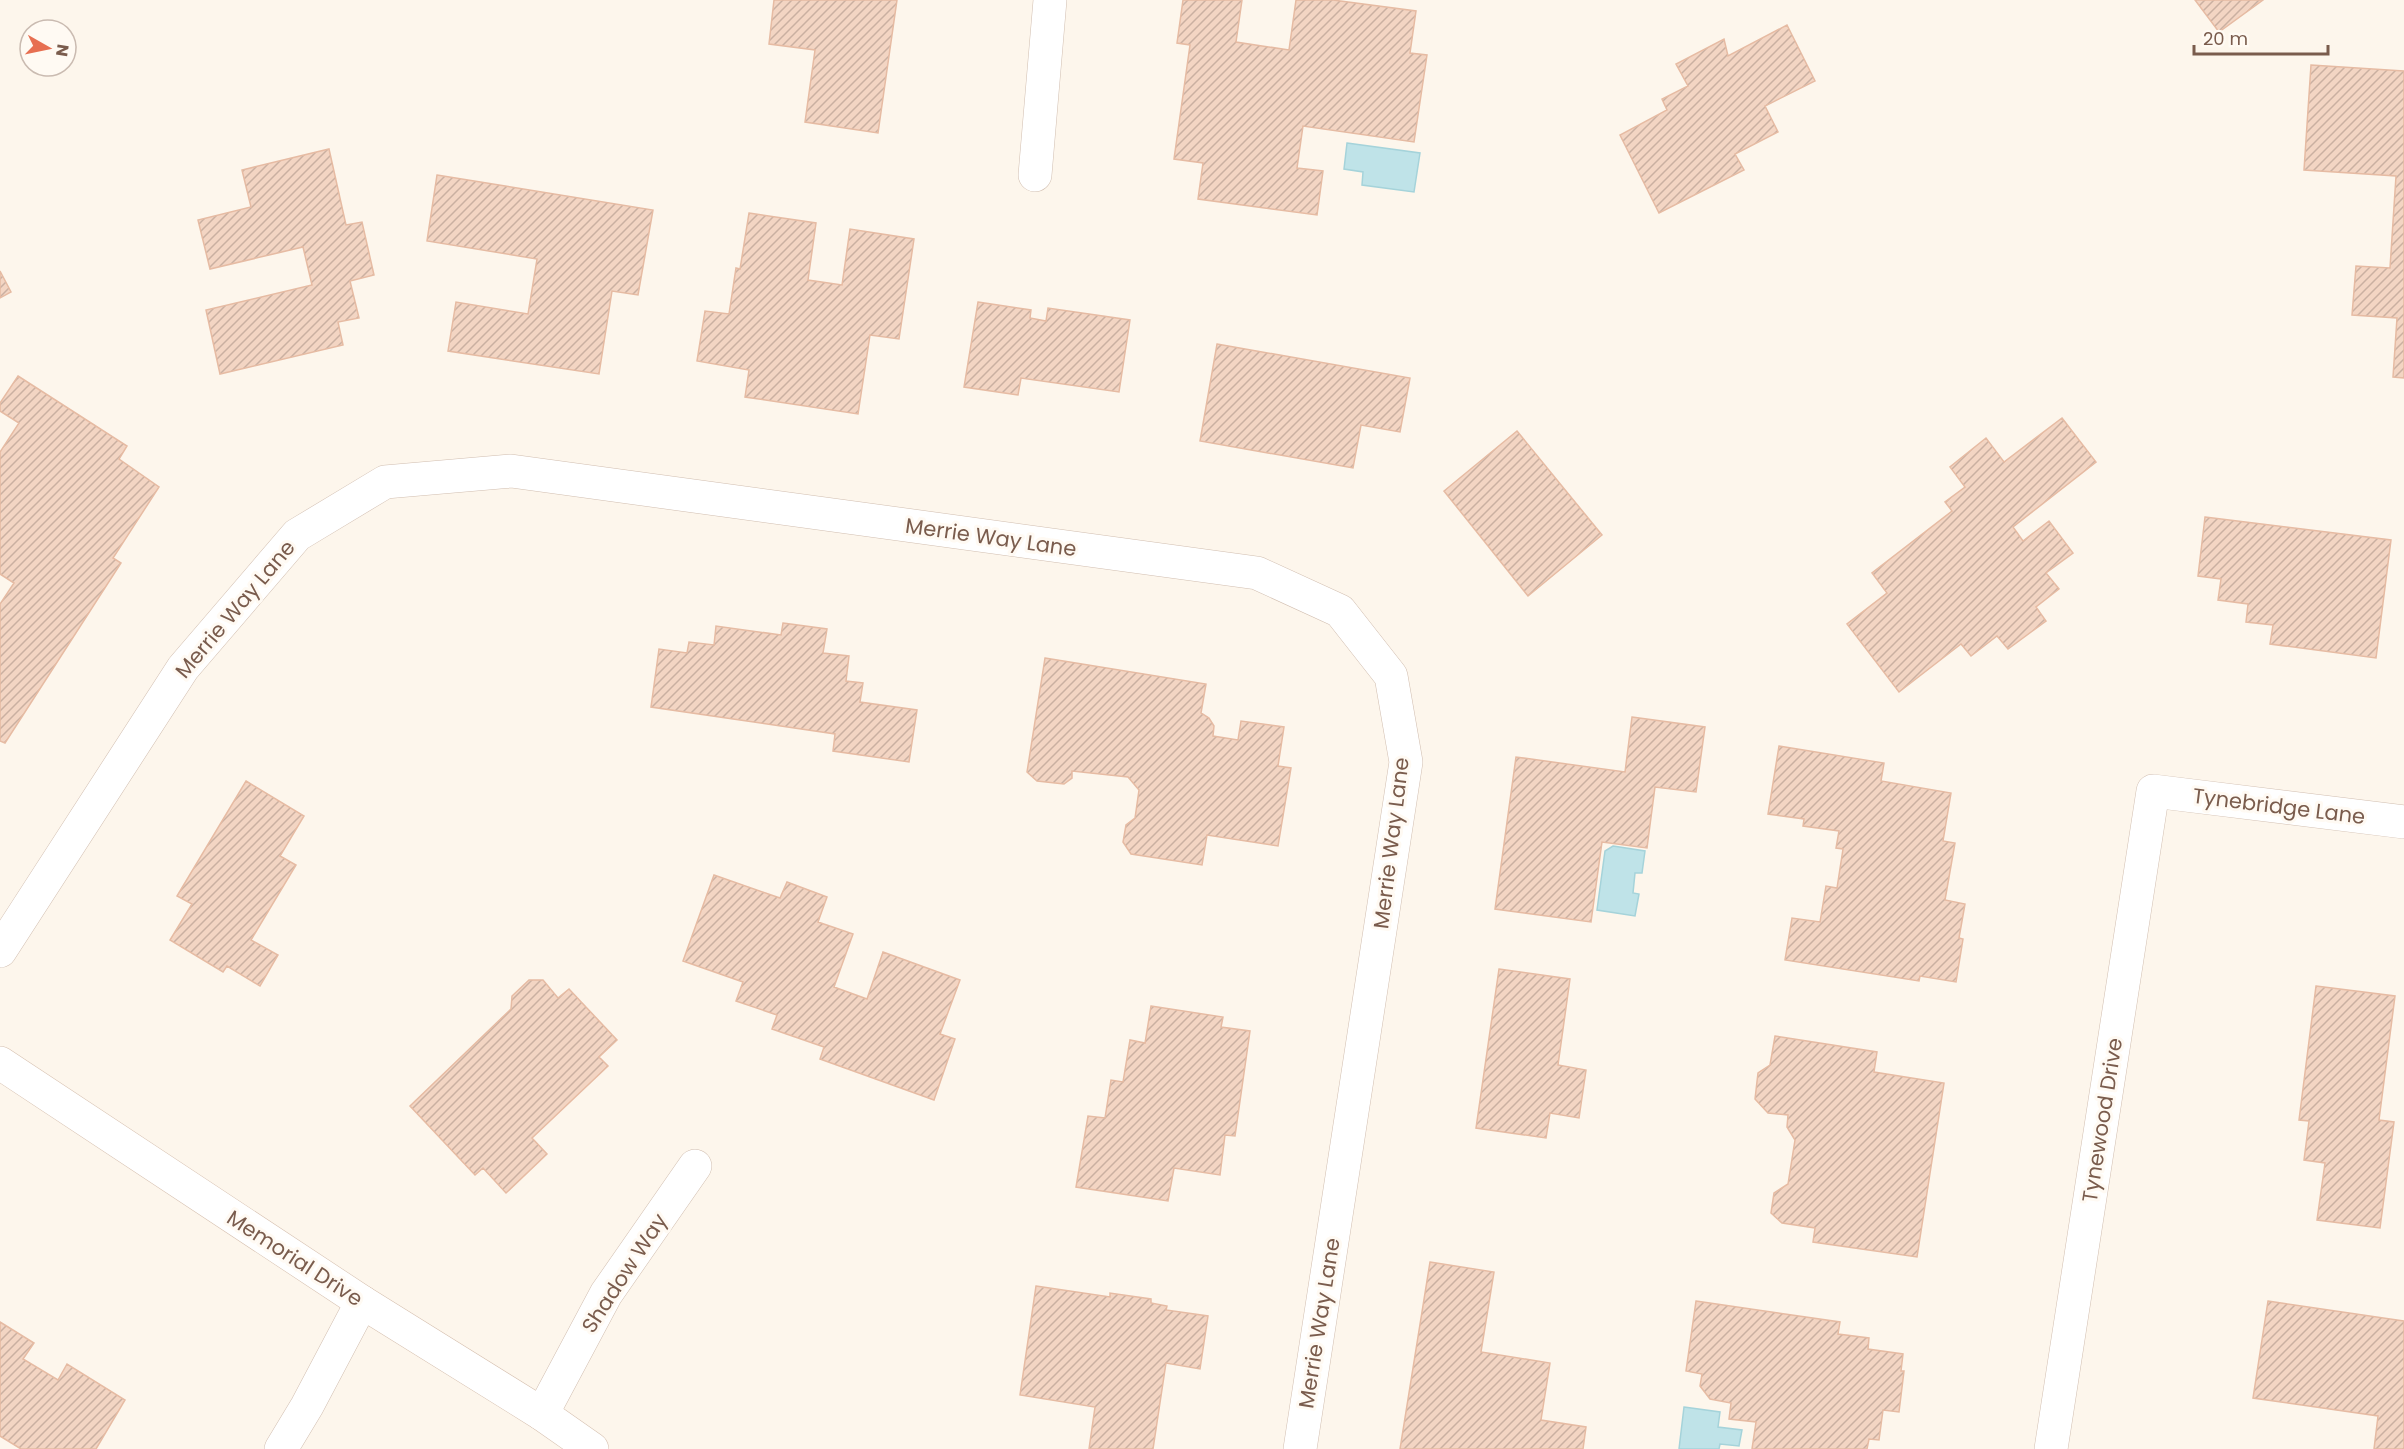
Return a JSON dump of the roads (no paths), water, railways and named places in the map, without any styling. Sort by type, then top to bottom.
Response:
[{"type":"street","points":[[1035,175],[1050,0]]},
{"type":"street","name":"Merrie Way Lane","points":[[0,951],[183,668],[297,534],[385,482],[511,471],[1257,573],[1340,611],[1391,676],[1406,762],[1300,1449]]},
{"type":"street","name":"Tynebridge Lane","points":[[2153,791],[2404,822]]},
{"type":"street","name":"Tynewood Drive","points":[[2051,1449],[2153,791]]},
{"type":"street","name":"Memorial Drive","points":[[0,1064],[362,1302],[542,1414],[592,1449]]},
{"type":"street","name":"Shadow Way","points":[[542,1414],[606,1294],[695,1166]]},
{"type":"street","points":[[281,1449],[307,1406],[362,1302]]},
{"type":"water","points":[[1347,143],[1420,153],[1414,192],[1362,185],[1363,172],[1344,169]]},
{"type":"water","points":[[1613,846],[1645,851],[1642,873],[1635,873],[1633,893],[1639,894],[1635,916],[1597,910],[1605,851]]},
{"type":"water","points":[[1684,1407],[1720,1412],[1718,1427],[1742,1430],[1739,1446],[1720,1444],[1719,1449],[1679,1449]]}]
